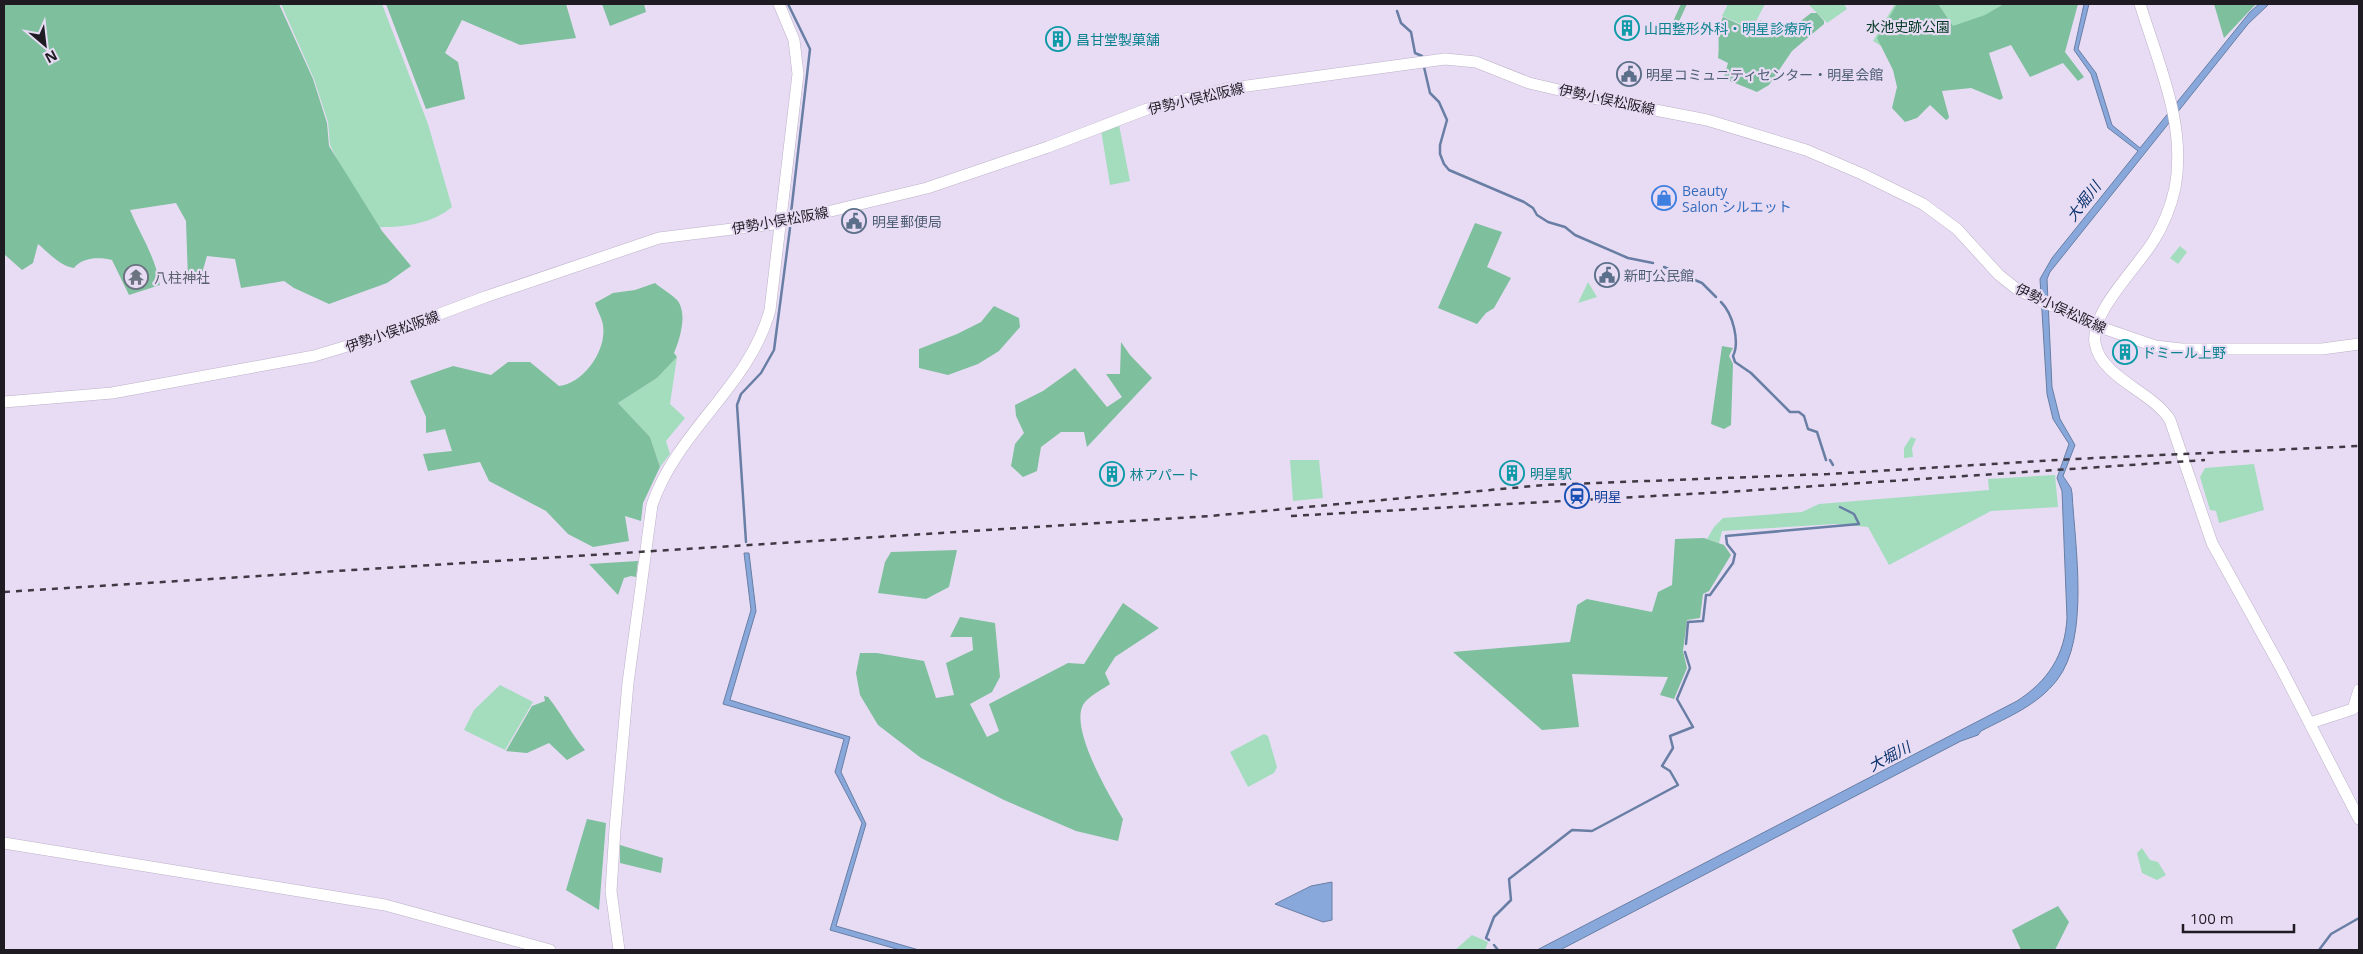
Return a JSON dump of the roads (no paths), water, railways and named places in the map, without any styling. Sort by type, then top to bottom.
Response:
[{"type":"main road","points":[[619,950],[611,891],[615,830],[628,683],[652,505],[659,486],[672,462],[758,346],[770,310],[798,74],[794,40],[779,4]]},
{"type":"main road","points":[[2140,4],[2175,120],[2178,144],[2177,171],[2167,214],[2145,255],[2101,312],[2097,326],[2096,344],[2104,362],[2117,375],[2158,405],[2170,420],[2212,543],[2310,723],[2359,819]]},
{"type":"main road","name":"伊勢小俣松阪線","points":[[4,402],[112,393],[306,358],[384,335],[485,297],[659,238],[781,223],[927,188],[1048,147],[1139,112],[1192,96],[1225,89],[1445,59],[1476,62],[1529,83],[1593,98],[1707,120],[1806,150],[1868,176],[1923,204],[1957,229],[2009,284],[2036,299],[2097,326],[2144,343],[2170,348],[2322,348],[2359,344]]},
{"type":"main road","points":[[2310,723],[2353,708],[2359,690]]},
{"type":"main road","points":[[4,843],[385,905],[550,950]]},
{"type":"water","points":[[2084,4],[2089,4],[2078,49],[2096,73],[2112,125],[2140,148],[2250,12],[2259,4],[2269,4],[2248,24],[2050,272],[2047,279],[2052,387],[2060,419],[2075,445],[2063,476],[2072,493],[2077,564],[2077,616],[2074,641],[2067,662],[2057,680],[2041,697],[1981,731],[1978,735],[1961,741],[1560,950],[1537,950],[2017,701],[2038,685],[2053,666],[2063,644],[2067,618],[2062,491],[2057,478],[2069,444],[2053,419],[2047,394],[2040,279],[2052,258],[2138,151],[2108,128],[2091,74],[2074,50]]},
{"type":"water","points":[[744,553],[749,553],[756,611],[730,700],[850,737],[841,772],[866,824],[836,926],[919,950],[900,950],[830,930],[862,823],[835,772],[844,739],[723,704],[751,610]]},
{"type":"water","points":[[1332,882],[1332,920],[1323,922],[1275,904],[1311,886]]},
{"type":"waterway","points":[[788,4],[810,49],[791,213]]},
{"type":"waterway","points":[[1397,11],[1401,23],[1411,32],[1415,53],[1422,56],[1423,59]]},
{"type":"waterway","points":[[1424,67],[1430,93],[1439,102],[1447,120],[1440,145],[1440,154],[1449,170],[1524,202],[1533,208],[1537,215],[1548,222],[1565,227],[1575,235],[1628,258],[1653,263]]},
{"type":"waterway","points":[[746,542],[737,405],[741,394],[761,373],[774,350],[790,228]]},
{"type":"waterway","points":[[1664,267],[1702,283],[1716,297]]},
{"type":"waterway","points":[[1721,302],[1729,314],[1734,328],[1736,343],[1733,356],[1735,362],[1751,373],[1790,412],[1799,412],[1804,416],[1808,429],[1817,432],[1826,460]]},
{"type":"waterway","points":[[1830,460],[1833,465]]},
{"type":"waterway","points":[[1686,644],[1688,622],[1703,621],[1706,595],[1710,595],[1733,563],[1735,554],[1727,544],[1726,536],[1859,524],[1854,514],[1840,507]]},
{"type":"waterway","points":[[1489,940],[1486,938],[1494,917],[1511,900],[1509,879],[1572,830],[1592,831],[1678,785],[1670,771],[1662,766],[1673,748],[1670,736],[1693,727],[1677,699],[1690,668],[1685,652]]},
{"type":"waterway","points":[[2319,950],[2331,934],[2359,918]]},
{"type":"waterway","points":[[1494,945],[1498,950]]},
{"type":"railway","points":[[4,592],[1210,516],[1544,485],[1828,474],[2074,459],[2359,446]]},
{"type":"railway","points":[[1291,516],[1726,492],[2205,460]]},
{"type":"place","name":"山田整形外科・明星診療所","points":[[1627,28]]},
{"type":"place","name":"昌甘堂製菓舗","points":[[1058,39]]},
{"type":"place","name":"明星コミュニティセンター・明星会館","points":[[1629,74]]},
{"type":"place","name":"Beauty Salon シルエット","points":[[1664,198]]},
{"type":"place","name":"明星郵便局","points":[[854,221]]},
{"type":"place","name":"新町公民館","points":[[1607,275]]},
{"type":"place","name":"八柱神社","points":[[136,277]]},
{"type":"place","name":"ドミール上野","points":[[2125,352]]},
{"type":"place","name":"明星駅","points":[[1512,473]]},
{"type":"place","name":"林アパート","points":[[1112,474]]},
{"type":"place","name":"明星","points":[[1577,496]]},
{"type":"park label","name":"水池史跡公園","points":[[1908,26]]},
{"type":"water label","name":"大堀川","points":[[2083,201]]},
{"type":"water label","name":"大堀川","points":[[1889,756]]}]
